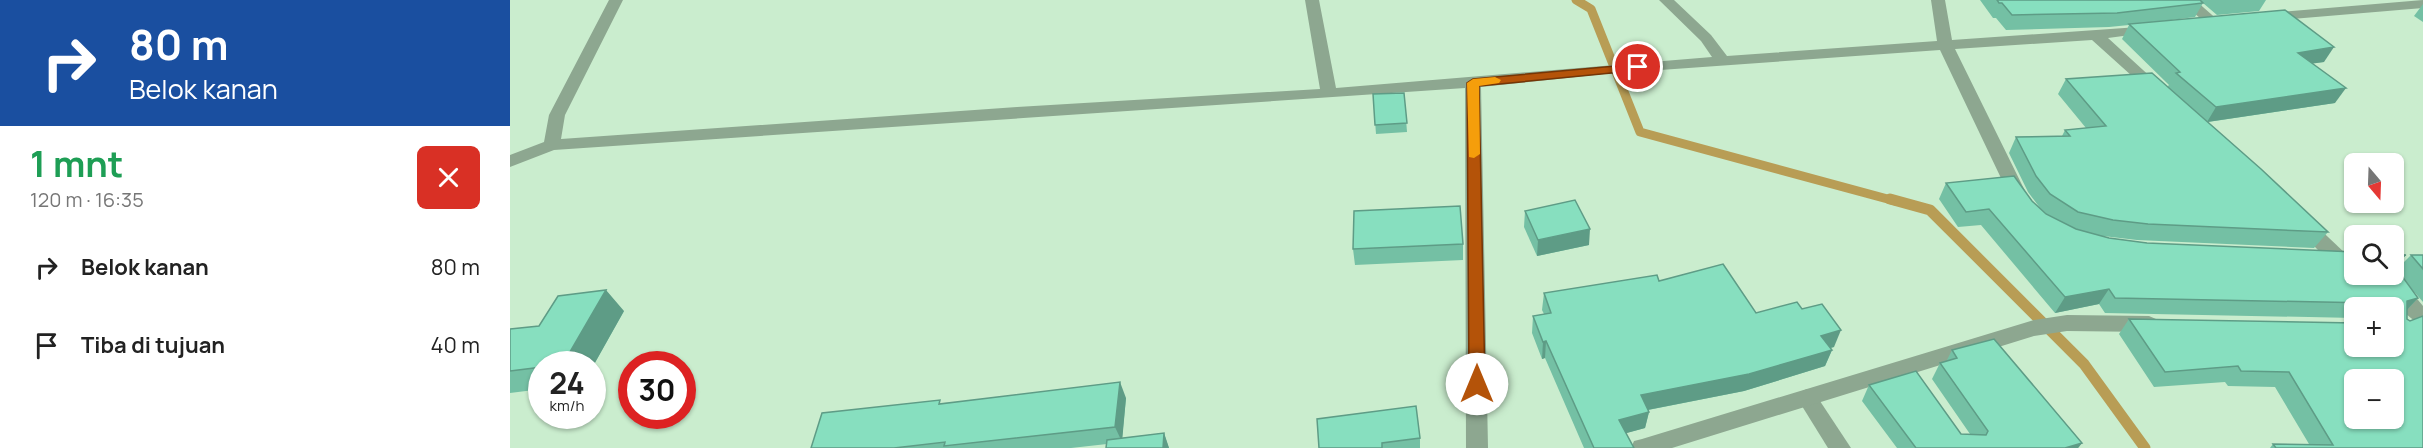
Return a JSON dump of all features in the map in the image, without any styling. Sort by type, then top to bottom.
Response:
[{"type":"street","points":[[552,145],[557,115],[616,0]]},
{"type":"street","points":[[1312,0],[1329,93]]},
{"type":"street","points":[[1666,0],[1706,38],[1724,62]]},
{"type":"street","points":[[1938,0],[1945,45],[2019,196],[2029,209]]},
{"type":"street","points":[[2186,0],[2218,21],[2189,24]]},
{"type":"street","points":[[2248,19],[2423,4]]},
{"type":"street","points":[[510,161],[552,145],[1017,111],[1473,83],[1604,69],[2096,35],[2166,27]]},
{"type":"street","points":[[2096,35],[2174,105]]},
{"type":"street","points":[[1473,83],[1477,448]]},
{"type":"street","points":[[2292,213],[2344,257]]},
{"type":"street","points":[[2316,258],[2344,260]]},
{"type":"street","points":[[2394,285],[2412,308],[2417,319]]},
{"type":"street","points":[[1641,448],[2034,328],[2067,323],[2170,325]]},
{"type":"street","points":[[1909,366],[1921,385]]},
{"type":"street","points":[[1807,398],[1840,448]]},
{"type":"building","points":[[1997,0],[2200,0],[2203,3],[2117,13],[2012,15]]},
{"type":"building","points":[[2285,10],[2334,47],[2298,53],[2346,88],[2216,107],[2176,73],[2180,72],[2129,24]]},
{"type":"building","points":[[2152,73],[2261,169],[2328,232],[2148,224],[2113,220],[2078,212],[2050,194],[2036,176],[2016,137],[2070,136],[2065,130],[2106,126],[2066,79]]},
{"type":"building","points":[[1404,93],[1407,123],[1375,125],[1373,94]]},
{"type":"building","points":[[2014,176],[2032,201],[2046,214],[2076,229],[2109,238],[2147,243],[2344,252],[2344,285],[2404,285],[2404,279],[2418,298],[2407,301],[2407,319],[2410,321],[2423,316],[2423,448],[2276,448],[2273,444],[2333,445],[2289,372],[2241,371],[2238,366],[2165,372],[2129,319],[2344,323],[2344,357],[2404,357],[2404,297],[2344,297],[2344,302],[2115,298],[2109,289],[2065,297],[1989,209],[1966,212],[1946,183]]},
{"type":"building","points":[[1575,200],[1590,229],[1538,240],[1525,211]]},
{"type":"building","points":[[1460,206],[1463,244],[1353,249],[1354,211]]},
{"type":"building","points":[[2411,255],[2423,255],[2423,269]]},
{"type":"building","points":[[1723,264],[1756,313],[1797,302],[1802,309],[1822,304],[1841,330],[1821,336],[1832,350],[1749,374],[1641,395],[1649,412],[1619,420],[1634,448],[1594,448],[1546,341],[1543,342],[1533,316],[1551,313],[1544,293],[1657,275],[1659,281]]},
{"type":"building","points":[[606,290],[571,351],[528,351],[528,369],[510,371],[510,329],[539,326],[558,296]]},
{"type":"building","points":[[1994,339],[2082,443],[2065,448],[1916,448],[1869,385],[1916,371],[1961,434],[1986,435],[1988,431],[1940,363],[1957,358],[1952,350]]},
{"type":"building","points":[[1120,382],[1115,427],[944,446],[945,442],[894,448],[811,448],[822,413],[940,400],[939,404]]},
{"type":"building","points":[[1416,406],[1420,438],[1382,443],[1382,448],[1319,448],[1317,419]]},
{"type":"building","points":[[1164,433],[1163,448],[1106,448],[1107,440]]},
{"type":"waterway","points":[[1576,0],[1591,9],[1640,132],[1895,201]]},
{"type":"waterway","points":[[1890,199],[1930,210],[2084,364],[2145,448]]},
{"type":"slow traffic","points":[[1474,154],[1473,83],[1495,80]]},
{"type":"route","points":[[1477,384],[1473,83],[1638,67]]}]
